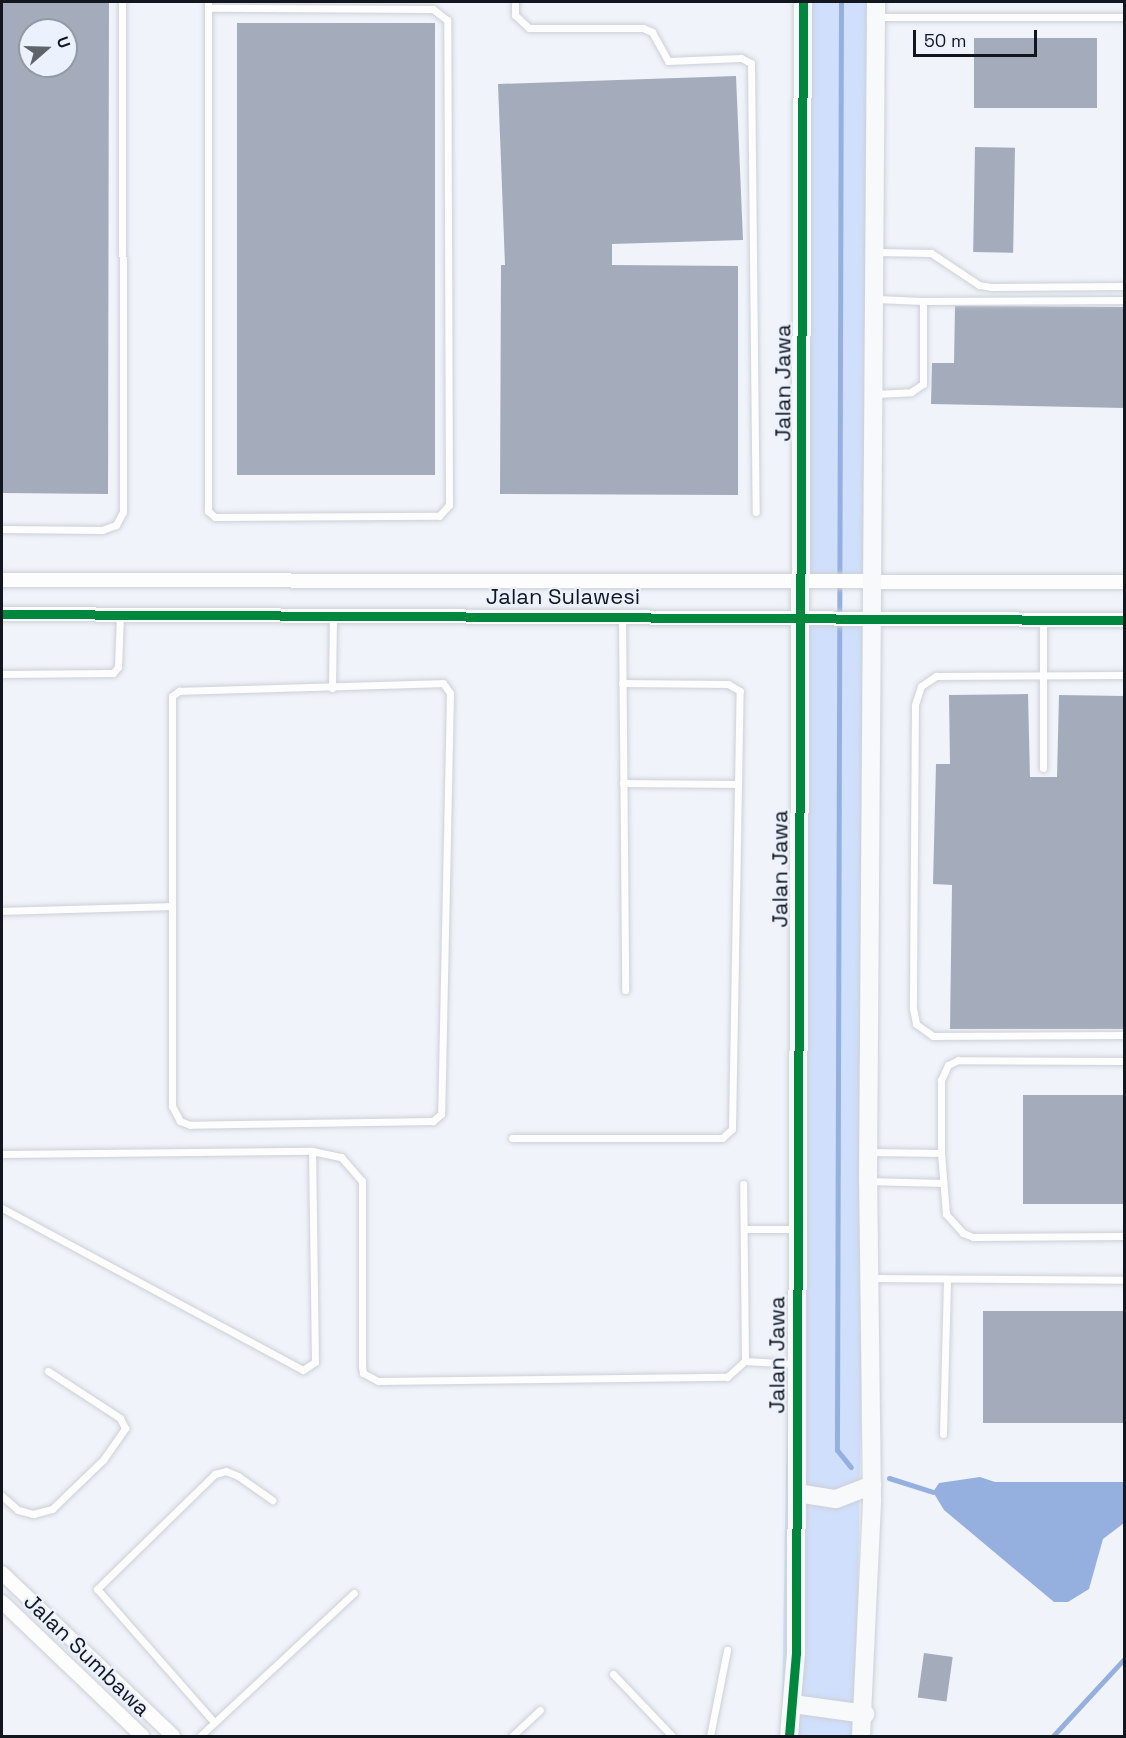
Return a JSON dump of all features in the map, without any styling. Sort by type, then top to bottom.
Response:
[{"type":"street","name":"Jalan Jawa","points":[[789,1737],[793,1704],[797,1493],[796,1364],[809,581],[803,2]]},
{"type":"street","points":[[861,1737],[865,1714],[872,1485],[868,1278],[867,618],[876,394],[876,9]]},
{"type":"street","name":"Jalan Sulawesi","points":[[2,580],[1125,582]]},
{"type":"street","name":"Jalan Sulawesi","points":[[2,615],[1125,620]]},
{"type":"street","points":[[797,1493],[836,1499],[872,1485]]},
{"type":"street","name":"Jalan Sumbawa","points":[[2,1573],[173,1737]]},
{"type":"street","name":"Jalan Sumbawa","points":[[2,1602],[142,1737]]},
{"type":"street","points":[[793,1704],[865,1714]]},
{"type":"lane","points":[[2,529],[102,530],[116,525],[123,512],[122,2]]},
{"type":"lane","points":[[515,2],[514,15],[529,28],[643,28],[652,32],[668,61],[741,58],[751,63],[756,512]]},
{"type":"lane","points":[[208,5],[433,9],[447,20],[449,505],[440,516],[216,517],[208,511],[208,5]]},
{"type":"lane","points":[[876,9],[1125,17]]},
{"type":"lane","points":[[876,252],[931,253],[979,285],[991,287],[1125,286]]},
{"type":"lane","points":[[876,299],[922,301],[1125,300]]},
{"type":"lane","points":[[876,394],[910,392],[923,384],[922,301]]},
{"type":"lane","points":[[2,674],[113,673],[118,667],[120,615]]},
{"type":"lane","points":[[332,688],[333,616]]},
{"type":"lane","points":[[622,617],[625,990]]},
{"type":"lane","points":[[1042,768],[1043,620]]},
{"type":"lane","points":[[1125,675],[936,676],[921,686],[916,696],[915,1016],[924,1032],[933,1036],[1125,1035]]},
{"type":"lane","points":[[443,683],[450,688],[441,1114],[433,1121],[190,1125],[180,1121],[172,1106],[170,906],[172,696],[179,691],[332,688],[443,683]]},
{"type":"lane","points":[[512,1138],[729,1135],[738,784],[736,685],[622,683]]},
{"type":"lane","points":[[623,783],[738,784]]},
{"type":"lane","points":[[2,911],[170,906]]},
{"type":"lane","points":[[1125,1061],[958,1060],[948,1065],[941,1080],[940,1153],[941,1183],[946,1214],[972,1238],[1125,1236]]},
{"type":"lane","points":[[2,1154],[312,1151],[341,1157],[362,1181],[362,1366],[368,1377],[378,1381],[716,1380],[727,1377],[745,1361],[796,1364]]},
{"type":"lane","points":[[2,1208],[303,1370],[315,1362],[312,1151]]},
{"type":"lane","points":[[869,1152],[940,1153]]},
{"type":"lane","points":[[868,1181],[941,1183]]},
{"type":"lane","points":[[743,1184],[745,1361]]},
{"type":"lane","points":[[745,1229],[798,1229]]},
{"type":"lane","points":[[868,1278],[1125,1280]]},
{"type":"lane","points":[[943,1434],[947,1279]]},
{"type":"lane","points":[[2,1496],[18,1510],[33,1514],[52,1509],[103,1460],[125,1428],[120,1418],[48,1371]]},
{"type":"lane","points":[[214,1722],[97,1589],[215,1474],[226,1471],[238,1476],[272,1500]]},
{"type":"lane","points":[[200,1737],[354,1593]]},
{"type":"lane","points":[[710,1737],[728,1650]]},
{"type":"lane","points":[[613,1674],[672,1737]]},
{"type":"lane","points":[[512,1737],[540,1710]]},
{"type":"shaded area","points":[[803,2],[876,2],[876,581],[803,581]]},
{"type":"shaded area","points":[[801,617],[875,618],[855,1736],[781,1736]]},
{"type":"water","points":[[980,1477],[995,1482],[1124,1482],[1124,1523],[1103,1539],[1089,1589],[1068,1602],[1054,1602],[944,1510],[933,1492],[939,1483]]},
{"type":"building","points":[[2,2],[109,2],[108,494],[2,493]]},
{"type":"building","points":[[237,23],[435,23],[435,475],[237,475]]},
{"type":"building","points":[[974,38],[1097,38],[1097,108],[974,108]]},
{"type":"building","points":[[736,76],[743,240],[612,244],[612,265],[738,266],[738,495],[500,494],[501,265],[505,265],[498,84]]},
{"type":"building","points":[[975,147],[1015,148],[1013,253],[973,252]]},
{"type":"building","points":[[955,306],[1125,307],[1125,408],[931,404],[932,363],[954,363]]},
{"type":"building","points":[[1028,694],[1030,777],[1057,777],[1059,695],[1125,696],[1125,1029],[950,1029],[952,885],[933,884],[936,764],[950,764],[949,695]]},
{"type":"building","points":[[1023,1095],[1124,1095],[1124,1204],[1023,1204]]},
{"type":"building","points":[[983,1311],[1124,1311],[1124,1423],[983,1423]]},
{"type":"building","points":[[924,1653],[953,1657],[946,1702],[918,1698]]},
{"type":"waterway","points":[[841,2],[837,1450],[851,1467]]},
{"type":"waterway","points":[[889,1478],[933,1492]]},
{"type":"waterway","points":[[1053,1736],[1124,1659]]},
{"type":"cycle path","points":[[789,1736],[796,1653],[803,2]]},
{"type":"cycle path","points":[[2,614],[1124,620]]}]
